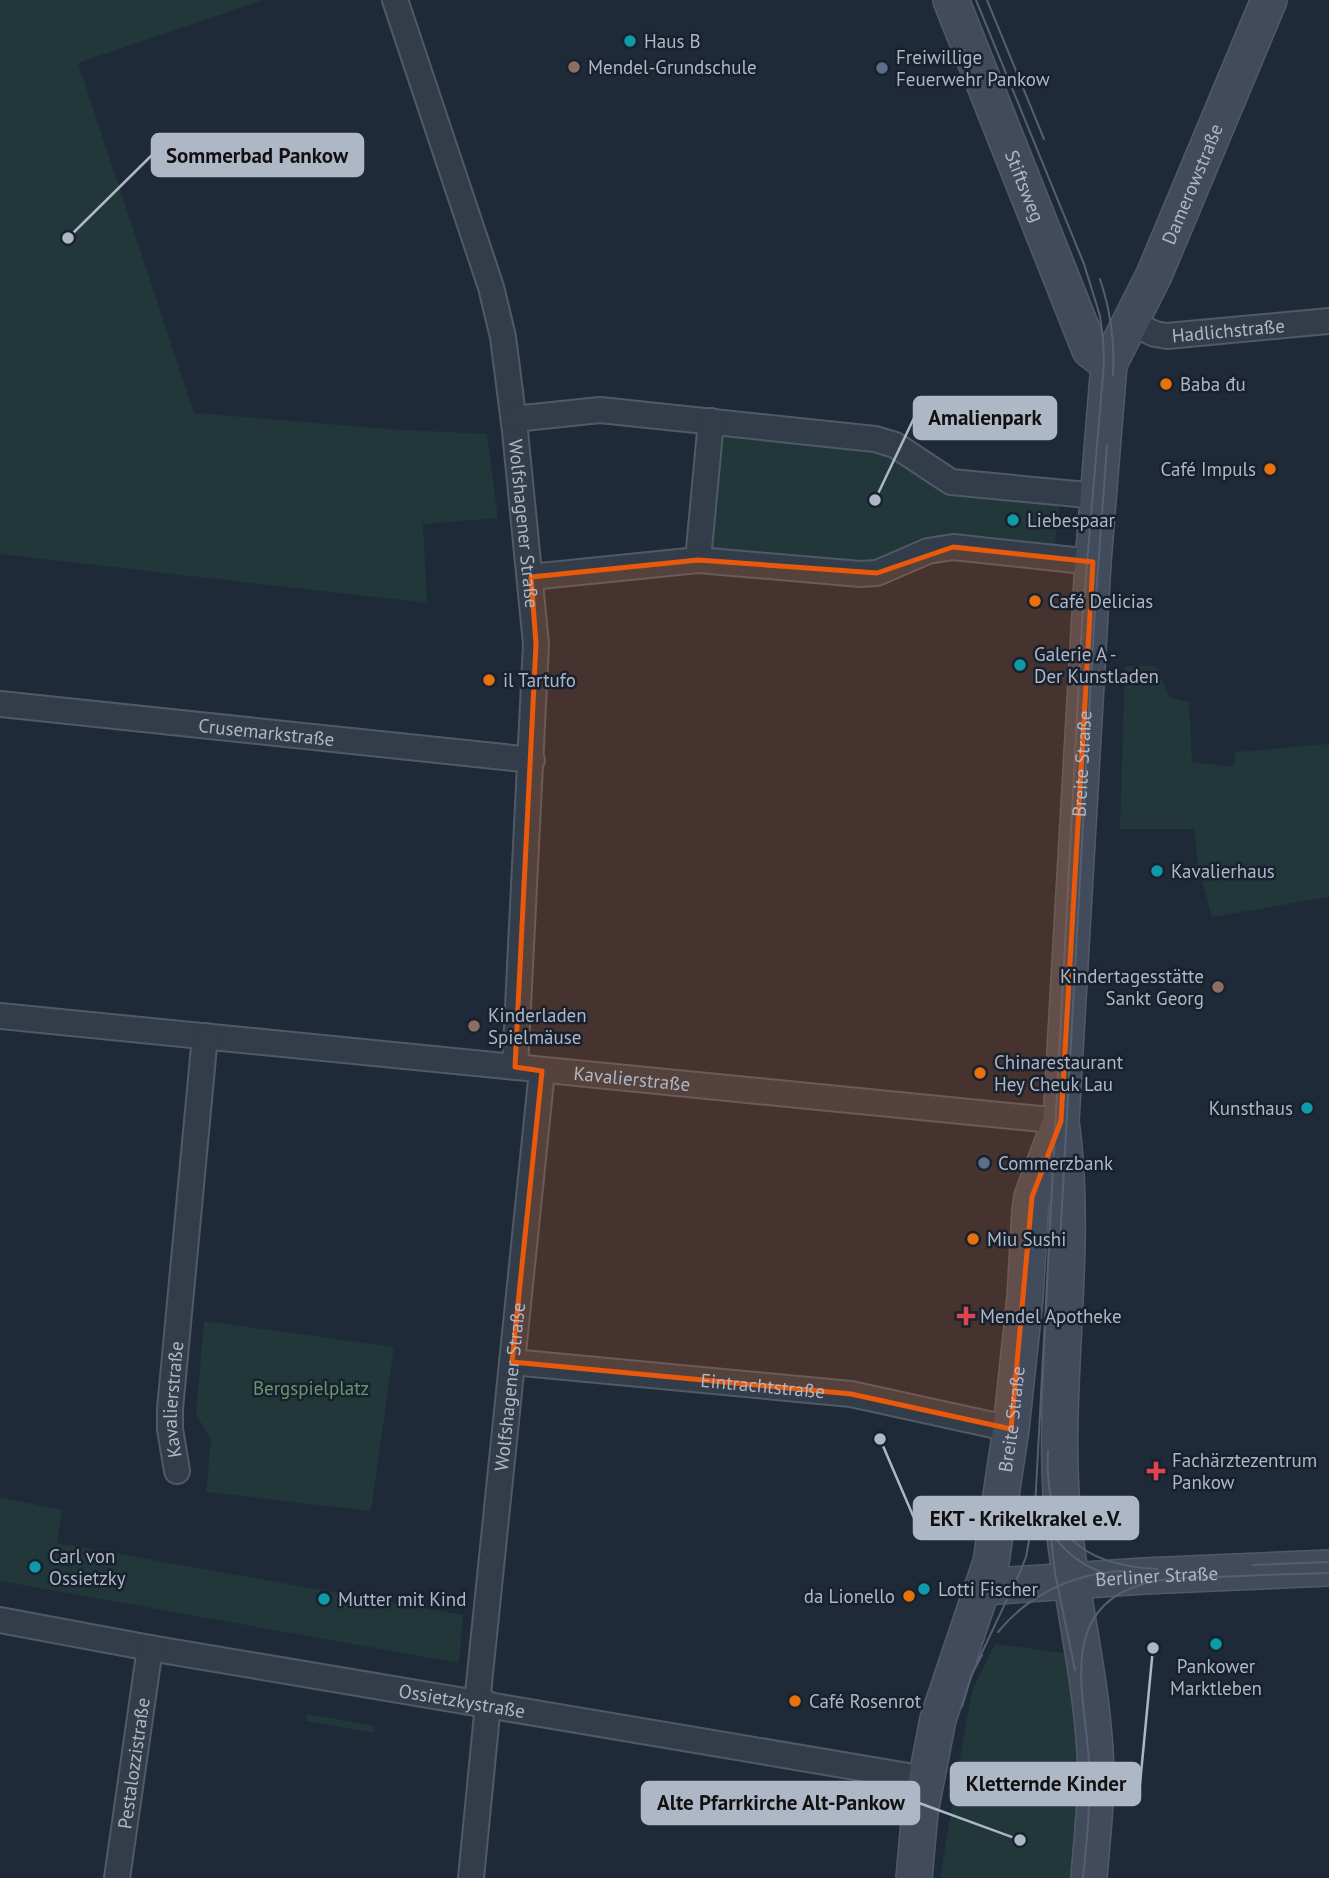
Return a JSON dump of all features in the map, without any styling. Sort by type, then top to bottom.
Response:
[{"type":"main road","name":"Stiftsweg","points":[[951,0],[1090,350],[1109,364]]},
{"type":"main road","name":"Damerowstraße","points":[[1109,364],[1154,275],[1269,0]]},
{"type":"main road","name":"Breite Straße","points":[[1089,1878],[1096,1792],[1095,1750],[1087,1674],[1064,1528],[1060,1469],[1068,1198],[1061,1121],[1093,562],[1109,364]]},
{"type":"main road","name":"Breite Straße","points":[[914,1878],[920,1812],[944,1699],[991,1562],[1012,1429],[1032,1197],[1061,1121]]},
{"type":"main road","name":"Berliner Straße","points":[[984,1587],[1329,1567]]},
{"type":"street","name":"Wolfshagener Straße","points":[[395,0],[491,287],[503,337],[514,419],[536,644],[515,1067]]},
{"type":"street","name":"Hadlichstraße","points":[[1130,323],[1167,336],[1329,321]]},
{"type":"street","points":[[514,419],[600,410],[884,440],[940,475],[962,484],[1098,496]]},
{"type":"street","points":[[698,560],[711,421]]},
{"type":"street","points":[[531,577],[698,560],[860,574],[877,573],[928,551],[953,547],[1093,562]]},
{"type":"street","name":"Crusemarkstraße","points":[[0,705],[531,760]]},
{"type":"street","name":"Kavalierstraße","points":[[0,1016],[1061,1121]]},
{"type":"street","name":"Kavalierstraße","points":[[177,1471],[170,1429],[170,1409],[205,1036]]},
{"type":"street","name":"Wolfshagener Straße","points":[[471,1878],[512,1362],[542,1071]]},
{"type":"street","name":"Eintrachtstraße","points":[[512,1362],[851,1394],[1012,1429]]},
{"type":"street","name":"Ossietzkystraße","points":[[0,1620],[150,1648],[926,1779]]},
{"type":"street","name":"Pestalozzistraße","points":[[117,1878],[150,1648]]},
{"type":"highlighted area","points":[[953,547],[1093,562],[1061,1121],[1032,1197],[1011,1429],[851,1394],[512,1362],[542,1071],[515,1067],[536,644],[531,577],[698,560],[877,573]]},
{"type":"green space","points":[[0,0],[263,0],[78,63],[194,413],[487,434],[498,518],[423,524],[427,603],[0,554]]},
{"type":"green space","points":[[722,433],[875,446],[1060,502],[1055,545],[980,536],[950,536],[927,540],[864,563],[712,550]]},
{"type":"green space","points":[[1125,666],[1156,666],[1169,697],[1189,702],[1192,762],[1233,767],[1236,752],[1329,744],[1329,897],[1212,917],[1198,865],[1194,829],[1120,829]]},
{"type":"green space","name":"Bergspielplatz","points":[[204,1321],[394,1347],[371,1511],[206,1492],[211,1440],[196,1414]]},
{"type":"green space","points":[[0,1497],[62,1510],[57,1543],[463,1615],[459,1663],[0,1581]]},
{"type":"green space","points":[[995,1644],[1064,1653],[1078,1736],[1079,1783],[1072,1878],[940,1878],[973,1688]]},
{"type":"green space","points":[[307,1714],[375,1726],[374,1733],[306,1721]]},
{"type":"tram line","points":[[976,0],[1084,264],[1100,316],[1104,363],[1082,623],[1035,1508],[1026,1557],[977,1663]]},
{"type":"tram line","points":[[987,0],[1044,139]]},
{"type":"tram line","points":[[1100,279],[1111,327],[1113,375]]},
{"type":"tram line","points":[[1060,1242],[1094,624],[1107,445]]},
{"type":"tram line","points":[[1048,1451],[1048,1479],[1052,1503],[1060,1523],[1071,1539],[1106,1560],[1157,1569]]},
{"type":"tram line","points":[[1047,1501],[1055,1573],[1075,1670]]},
{"type":"tram line","points":[[1050,1528],[1060,1544],[1073,1556],[1105,1574]]},
{"type":"tram line","points":[[1253,1565],[1329,1562]]},
{"type":"tram line","points":[[998,1632],[1024,1607],[1054,1588],[1088,1576],[1123,1571]]},
{"type":"tram line","points":[[1083,1878],[1089,1761],[1081,1683],[1082,1657],[1087,1634],[1097,1613],[1116,1596],[1143,1584],[1161,1580],[1329,1573]]},
{"type":"tram line","points":[[962,1707],[971,1676],[982,1655]]},
{"type":"place","name":"Haus B","points":[[630,41]]},
{"type":"place","name":"Mendel-Grundschule","points":[[574,67]]},
{"type":"place","name":"Freiwillige Feuerwehr Pankow","points":[[882,68]]},
{"type":"place","name":"Sommerbad Pankow","points":[[68,238]]},
{"type":"place","name":"Baba đu","points":[[1166,384]]},
{"type":"place","name":"Café Impuls","points":[[1270,469]]},
{"type":"place","name":"Amalienpark","points":[[875,500]]},
{"type":"place","name":"Liebespaar","points":[[1013,520]]},
{"type":"place","name":"Café Delicias","points":[[1035,601]]},
{"type":"place","name":"Galerie A - Der Kunstladen","points":[[1020,665]]},
{"type":"place","name":"il Tartufo","points":[[489,680]]},
{"type":"place","name":"Kavalierhaus","points":[[1157,871]]},
{"type":"place","name":"Kindertagesstätte Sankt Georg","points":[[1218,987]]},
{"type":"place","name":"Kinderladen Spielmäuse","points":[[474,1026]]},
{"type":"place","name":"Chinarestaurant Hey Cheuk Lau","points":[[980,1073]]},
{"type":"place","name":"Kunsthaus","points":[[1307,1108]]},
{"type":"place","name":"Commerzbank","points":[[984,1163]]},
{"type":"place","name":"Miu Sushi","points":[[973,1239]]},
{"type":"place","name":"Mendel Apotheke","points":[[966,1316]]},
{"type":"place","name":"EKT - Krikelkrakel e.V.","points":[[880,1439]]},
{"type":"place","name":"Fachärztezentrum Pankow","points":[[1156,1471]]},
{"type":"place","name":"Carl von Ossietzky","points":[[35,1567]]},
{"type":"place","name":"Lotti Fischer","points":[[924,1589]]},
{"type":"place","name":"da Lionello","points":[[909,1596]]},
{"type":"place","name":"Mutter mit Kind","points":[[324,1599]]},
{"type":"place","name":"Pankower Marktleben","points":[[1216,1644]]},
{"type":"place","name":"Kletternde Kinder","points":[[1153,1648]]},
{"type":"place","name":"Café Rosenrot","points":[[795,1701]]},
{"type":"place","name":"Alte Pfarrkirche Alt-Pankow","points":[[1020,1840]]}]
